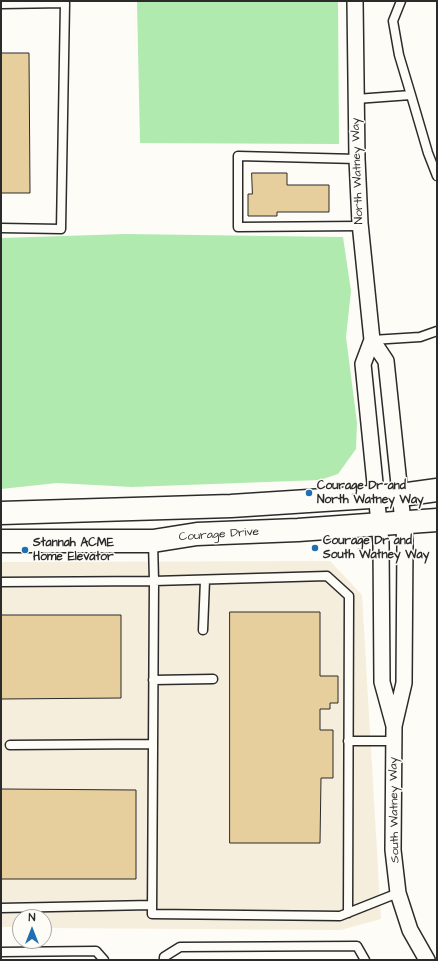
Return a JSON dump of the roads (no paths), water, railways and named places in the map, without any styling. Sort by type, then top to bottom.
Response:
[{"type":"street","name":"North Watney Way","points":[[355,1],[357,159],[360,226],[372,340],[363,364],[376,497]]},
{"type":"street","name":"North Watney Way","points":[[372,340],[386,361],[403,523]]},
{"type":"street","points":[[1,513],[231,506],[376,497],[437,490]]},
{"type":"street","name":"South Watney Way","points":[[376,497],[381,543],[382,682],[394,734]]},
{"type":"street","name":"Courage Drive","points":[[1,541],[153,541],[197,534],[298,530],[437,520]]},
{"type":"street","name":"South Watney Way","points":[[403,523],[405,541],[404,684],[394,734],[393,850],[398,893],[410,930],[427,960]]},
{"type":"lane","points":[[400,1],[393,21],[399,55],[428,153],[437,176]]},
{"type":"lane","points":[[1,4],[65,3],[61,229],[1,228]]},
{"type":"lane","points":[[356,99],[411,95]]},
{"type":"lane","points":[[357,159],[238,156],[238,226],[360,226]]},
{"type":"lane","points":[[372,340],[420,337],[437,331]]},
{"type":"lane","points":[[153,541],[152,914],[340,916],[398,893]]},
{"type":"lane","points":[[1,582],[154,581],[327,576],[349,596],[348,913]]},
{"type":"lane","points":[[203,630],[205,580]]},
{"type":"lane","points":[[153,680],[213,679]]},
{"type":"lane","points":[[348,741],[394,734]]},
{"type":"lane","points":[[10,745],[152,744]]},
{"type":"lane","points":[[1,908],[152,906]]},
{"type":"lane","points":[[164,960],[164,957],[180,947],[357,946],[364,960]]},
{"type":"lane","points":[[1,952],[96,951],[104,960]]},
{"type":"place","name":"Courage Dr and North Watney Way","points":[[309,493]]},
{"type":"place","name":"Courage Dr and South Watney Way","points":[[315,548]]},
{"type":"place","name":"Stannah ACME Home Elevator","points":[[25,550]]}]
